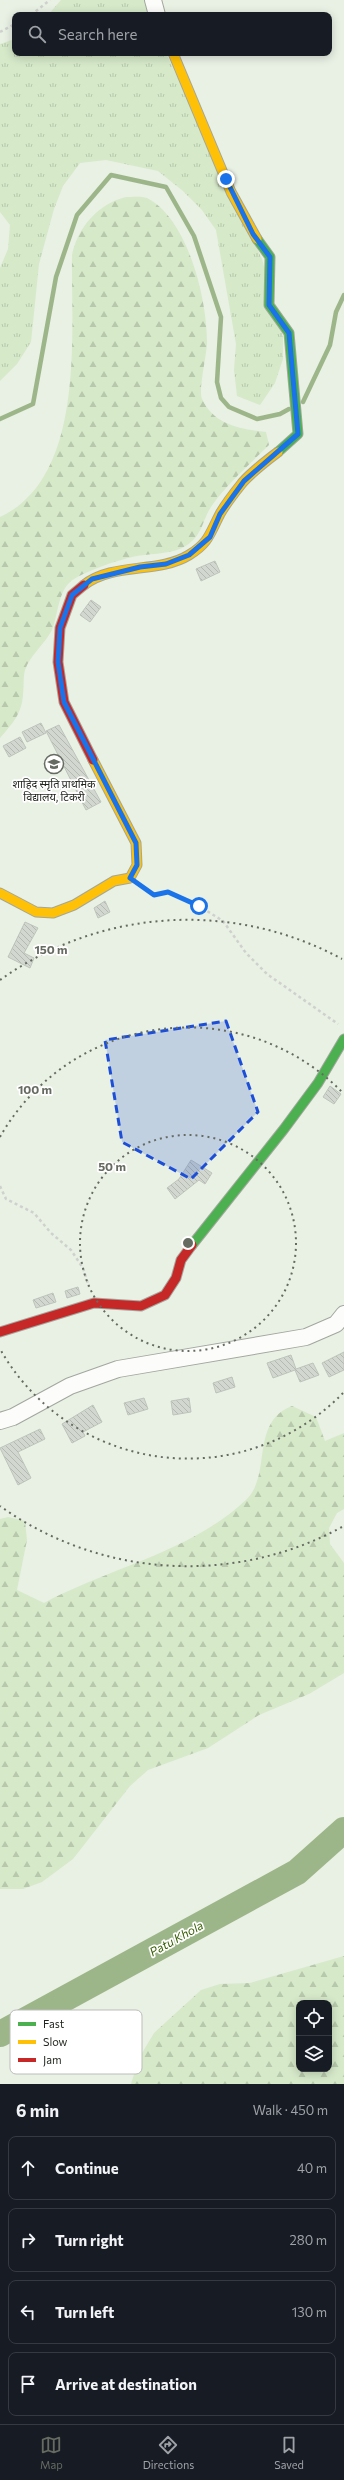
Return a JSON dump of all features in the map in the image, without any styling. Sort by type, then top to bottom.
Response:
[{"type":"street","points":[[153,0],[156,12]]},
{"type":"street","points":[[0,893],[36,912],[53,913],[74,905],[114,880],[130,878],[137,865],[136,843],[64,702],[58,662],[60,628],[72,595],[92,579],[140,567],[166,564],[189,555],[210,537],[220,514],[244,481],[298,434],[289,333],[269,305],[270,257],[253,234],[232,192],[174,56]]},
{"type":"street","points":[[0,1332],[94,1303],[141,1306],[165,1295],[176,1278],[181,1260],[284,1129],[318,1083],[344,1038]]},
{"type":"street","points":[[0,1421],[13,1417],[70,1386],[118,1369],[306,1337],[336,1324],[344,1314]]},
{"type":"path","points":[[35,12],[50,0]]},
{"type":"path","points":[[0,32],[12,26]]},
{"type":"path","points":[[130,878],[154,895],[168,892],[191,901],[223,921],[246,953],[267,974],[344,1028]]},
{"type":"path","points":[[0,1186],[6,1199],[34,1213],[51,1233],[71,1250],[83,1268],[94,1303]]},
{"type":"highlighted area","points":[[226,1021],[258,1112],[191,1179],[122,1142],[105,1040]]},
{"type":"green space","points":[[61,0],[148,0],[150,12],[51,12]]},
{"type":"green space","points":[[12,40],[12,56],[167,56],[262,259],[283,336],[283,359],[275,383],[260,405],[237,396],[234,370],[236,344],[216,230],[202,210],[183,191],[158,171],[106,160],[80,163],[63,186],[54,209],[39,264],[31,342],[17,364],[0,381],[0,268],[8,249],[10,225],[0,212],[0,44]]},
{"type":"green space","points":[[126,197],[147,198],[161,208],[174,223],[184,241],[199,283],[206,324],[207,348],[201,394],[207,408],[213,415],[229,424],[237,427],[266,432],[269,445],[219,496],[209,510],[198,533],[189,544],[170,552],[138,556],[118,561],[90,571],[70,582],[63,592],[52,630],[46,640],[30,659],[25,670],[21,707],[12,723],[0,738],[0,517],[28,497],[47,470],[60,437],[68,401],[71,362],[72,255],[75,245],[84,226],[98,211],[116,200]]},
{"type":"green space","points":[[292,1406],[316,1417],[325,1441],[344,1433],[344,1509],[337,1513],[329,1528],[330,1544],[344,1563],[344,1673],[309,1694],[259,1715],[208,1748],[148,1770],[130,1786],[73,1859],[42,1882],[23,1889],[0,1889],[0,1519],[8,1517],[25,1521],[27,1540],[17,1590],[44,1603],[70,1590],[176,1546],[201,1533],[225,1517],[247,1499],[254,1488],[259,1476],[266,1436],[271,1424],[279,1414]]},
{"type":"green space","points":[[344,1956],[344,2084],[131,2084],[134,2074],[142,2074],[142,2053],[154,2033],[201,1990],[220,1984],[250,1983]]},
{"type":"building","points":[[215,561],[220,572],[201,581],[196,569]]},
{"type":"building","points":[[91,600],[101,607],[90,622],[80,615]]},
{"type":"building","points":[[41,723],[46,733],[27,742],[22,732]]},
{"type":"building","points":[[59,725],[101,802],[86,810],[46,731]]},
{"type":"building","points":[[20,737],[26,748],[9,757],[3,746]]},
{"type":"building","points":[[105,901],[110,912],[98,918],[94,908]]},
{"type":"building","points":[[25,922],[38,928],[24,953],[34,958],[30,968],[8,957]]},
{"type":"building","points":[[330,1086],[341,1094],[334,1104],[323,1097]]},
{"type":"building","points":[[191,1160],[212,1173],[205,1184],[199,1180],[175,1199],[167,1188],[179,1179]]},
{"type":"building","points":[[78,1287],[80,1294],[67,1298],[65,1291]]},
{"type":"building","points":[[53,1293],[56,1302],[36,1308],[33,1300]]},
{"type":"building","points":[[344,1352],[344,1370],[329,1377],[322,1363]]},
{"type":"building","points":[[291,1355],[296,1369],[313,1363],[319,1375],[300,1382],[295,1370],[273,1378],[267,1363]]},
{"type":"building","points":[[232,1377],[235,1387],[216,1393],[213,1383]]},
{"type":"building","points":[[144,1398],[148,1409],[128,1415],[124,1403]]},
{"type":"building","points":[[189,1398],[191,1412],[173,1415],[171,1401]]},
{"type":"building","points":[[93,1405],[102,1422],[83,1432],[85,1436],[72,1443],[62,1424]]},
{"type":"building","points":[[40,1429],[45,1439],[18,1452],[31,1478],[18,1485],[0,1448]]},
{"type":"waterway","points":[[0,419],[33,404],[56,277],[77,215],[111,175],[166,187],[194,236],[221,317],[217,382],[221,398],[229,407],[257,419],[280,414],[289,409]]},
{"type":"waterway","points":[[303,402],[330,345],[336,312],[344,295]]},
{"type":"waterway","name":"Patu Khola","points":[[44,2010],[297,1872],[344,1830]]},
{"type":"waterway","name":"Patu Khola","points":[[0,2034],[10,2029]]},
{"type":"traffic: fast","points":[[257,239],[270,257],[269,305],[289,333],[298,434],[278,452]]},
{"type":"traffic: fast","points":[[192,1245],[284,1129],[318,1083],[344,1039]]},
{"type":"traffic: slow","points":[[174,56],[231,192],[257,239]]},
{"type":"traffic: slow","points":[[84,585],[108,573],[150,567],[177,561],[196,551],[205,542],[222,510],[243,482],[255,470],[278,452]]},
{"type":"traffic: slow","points":[[0,893],[36,912],[53,913],[74,905],[114,881],[130,878],[137,865],[136,843],[93,760]]},
{"type":"traffic: jam","points":[[84,585],[72,595],[60,628],[58,662],[64,702],[93,760]]},
{"type":"traffic: jam","points":[[0,1332],[94,1303],[141,1306],[165,1295],[176,1278],[181,1260],[192,1245]]},
{"type":"place","name":"शाहिद स्मृति प्राथमिक विद्यालय, टिकरी","points":[[54,764]]},
{"type":"route","points":[[199,906],[191,901],[168,892],[154,895],[130,878],[137,865],[136,843],[64,702],[58,662],[60,628],[72,595],[92,579],[140,567],[166,564],[189,555],[210,537],[220,514],[244,481],[298,434],[289,333],[269,305],[268,280],[270,257],[253,234],[226,179]]}]
